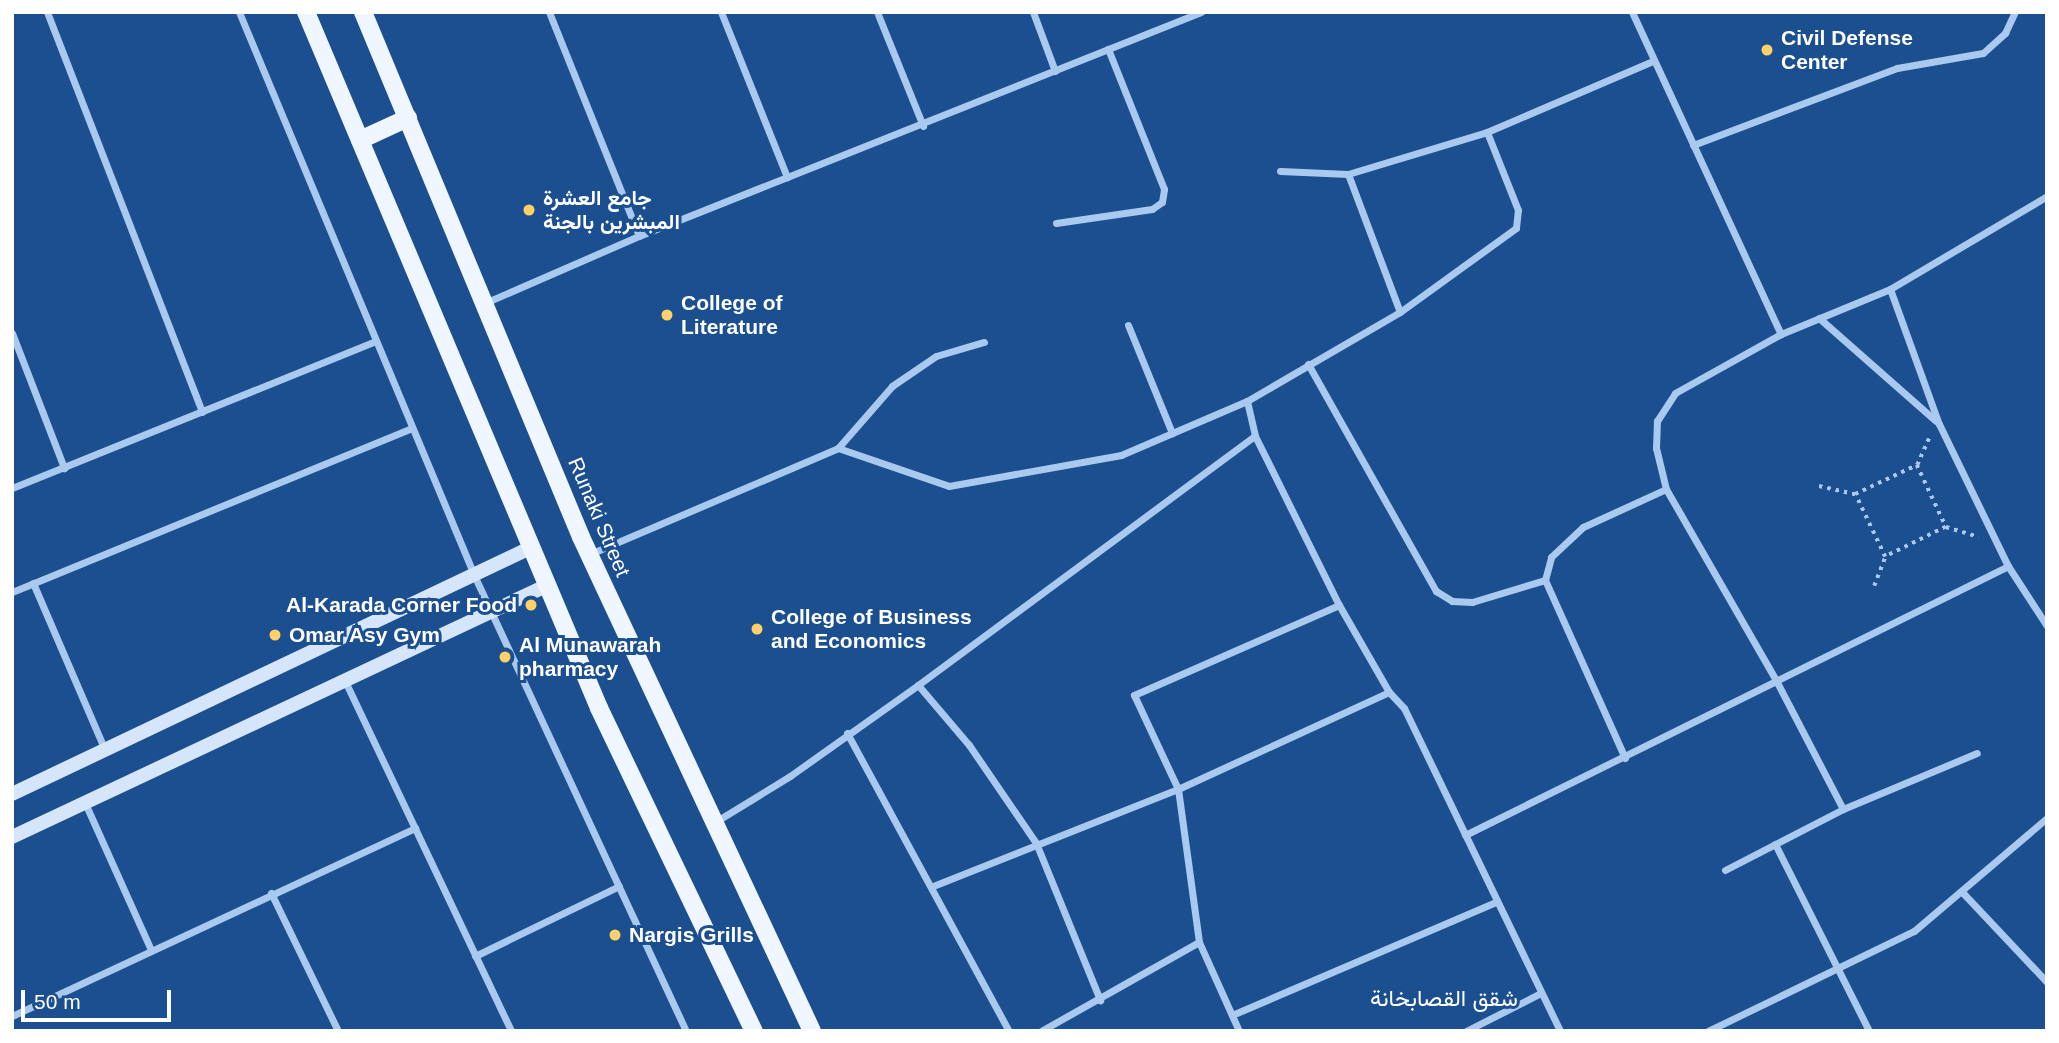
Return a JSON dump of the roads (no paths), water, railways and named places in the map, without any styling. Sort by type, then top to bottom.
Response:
[{"type":"main road","points":[[306,12],[599,708],[754,1031]]},
{"type":"main road","name":"Runaki Street","points":[[363,12],[487,302],[589,555],[812,1031]]},
{"type":"main road","points":[[360,140],[408,118]]},
{"type":"main road","points":[[12,794],[532,547]]},
{"type":"main road","points":[[12,837],[548,585]]},
{"type":"street","points":[[47,12],[202,412]]},
{"type":"street","points":[[239,12],[373,342],[474,575],[686,1031]]},
{"type":"street","points":[[549,12],[639,236]]},
{"type":"street","points":[[721,12],[787,177]]},
{"type":"street","points":[[877,12],[923,126]]},
{"type":"street","points":[[1033,12],[1055,71]]},
{"type":"street","points":[[1632,12],[1781,334]]},
{"type":"street","points":[[1693,145],[1897,68],[1983,53],[2005,33],[2015,12]]},
{"type":"street","points":[[487,302],[639,236],[923,126],[1197,13]]},
{"type":"street","points":[[1056,223],[1152,209],[1162,202],[1164,189],[1108,49]]},
{"type":"street","points":[[1280,171],[1348,174],[1487,132],[1653,61]]},
{"type":"street","points":[[838,448],[949,486],[1121,455],[1247,401],[1399,312],[1516,228],[1518,209],[1487,132]]},
{"type":"street","points":[[1348,174],[1399,312]]},
{"type":"street","points":[[1843,809],[1777,682],[1666,489],[1656,448],[1657,421],[1675,393],[1781,334],[1890,289],[2047,196]]},
{"type":"street","points":[[1890,289],[1936,427],[2008,566],[2047,626]]},
{"type":"street","points":[[1819,318],[1936,427]]},
{"type":"street","points":[[1128,325],[1172,433]]},
{"type":"street","points":[[12,333],[64,468]]},
{"type":"street","points":[[12,488],[373,342]]},
{"type":"street","points":[[589,555],[838,448],[892,386],[936,356],[984,342]]},
{"type":"street","points":[[1308,364],[1436,591],[1452,601],[1472,602],[1545,580]]},
{"type":"street","points":[[1247,401],[1255,436],[1339,605],[1389,692],[1404,708],[1560,1031]]},
{"type":"street","points":[[12,592],[411,428]]},
{"type":"street","points":[[714,822],[790,776],[918,685],[1255,436]]},
{"type":"street","points":[[1625,758],[1545,580],[1551,557],[1583,527],[1666,489]]},
{"type":"street","points":[[1465,835],[2008,566]]},
{"type":"street","points":[[33,583],[105,750]]},
{"type":"street","points":[[1239,1031],[1199,942],[1178,789],[1134,695],[1339,605]]},
{"type":"street","points":[[345,681],[511,1031]]},
{"type":"street","points":[[918,685],[970,745],[1036,842],[1100,1000]]},
{"type":"street","points":[[933,886],[1036,842],[1178,789],[1389,692]]},
{"type":"street","points":[[847,733],[933,886],[1009,1031]]},
{"type":"street","points":[[1725,870],[1843,809],[1977,753]]},
{"type":"street","points":[[84,803],[151,950]]},
{"type":"street","points":[[1708,1031],[1840,970],[1913,930],[1962,893],[2047,818]]},
{"type":"street","points":[[12,1016],[415,828]]},
{"type":"street","points":[[1775,844],[1869,1031]]},
{"type":"street","points":[[475,956],[618,886]]},
{"type":"street","points":[[271,893],[338,1031]]},
{"type":"street","points":[[1962,893],[2047,982]]},
{"type":"street","points":[[1232,1015],[1496,902]]},
{"type":"street","points":[[1041,1031],[1199,942]]},
{"type":"street","points":[[1466,1031],[1541,993]]},
{"type":"place","name":"Civil Defense Center","points":[[1767,50]]},
{"type":"place","name":"جامع العشرة المبشرين بالجنة","points":[[529,210]]},
{"type":"place","name":"College of Literature","points":[[667,315]]},
{"type":"place","name":"Al-Karada Corner Food","points":[[531,605]]},
{"type":"place","name":"College of Business and Economics","points":[[757,629]]},
{"type":"place","name":"Omar Asy Gym","points":[[275,635]]},
{"type":"place","name":"Al Munawarah pharmacy","points":[[505,657]]},
{"type":"place","name":"Nargis Grills","points":[[615,935]]},
{"type":"district","name":"شقق القصابخانة","points":[[1444,998]]}]
